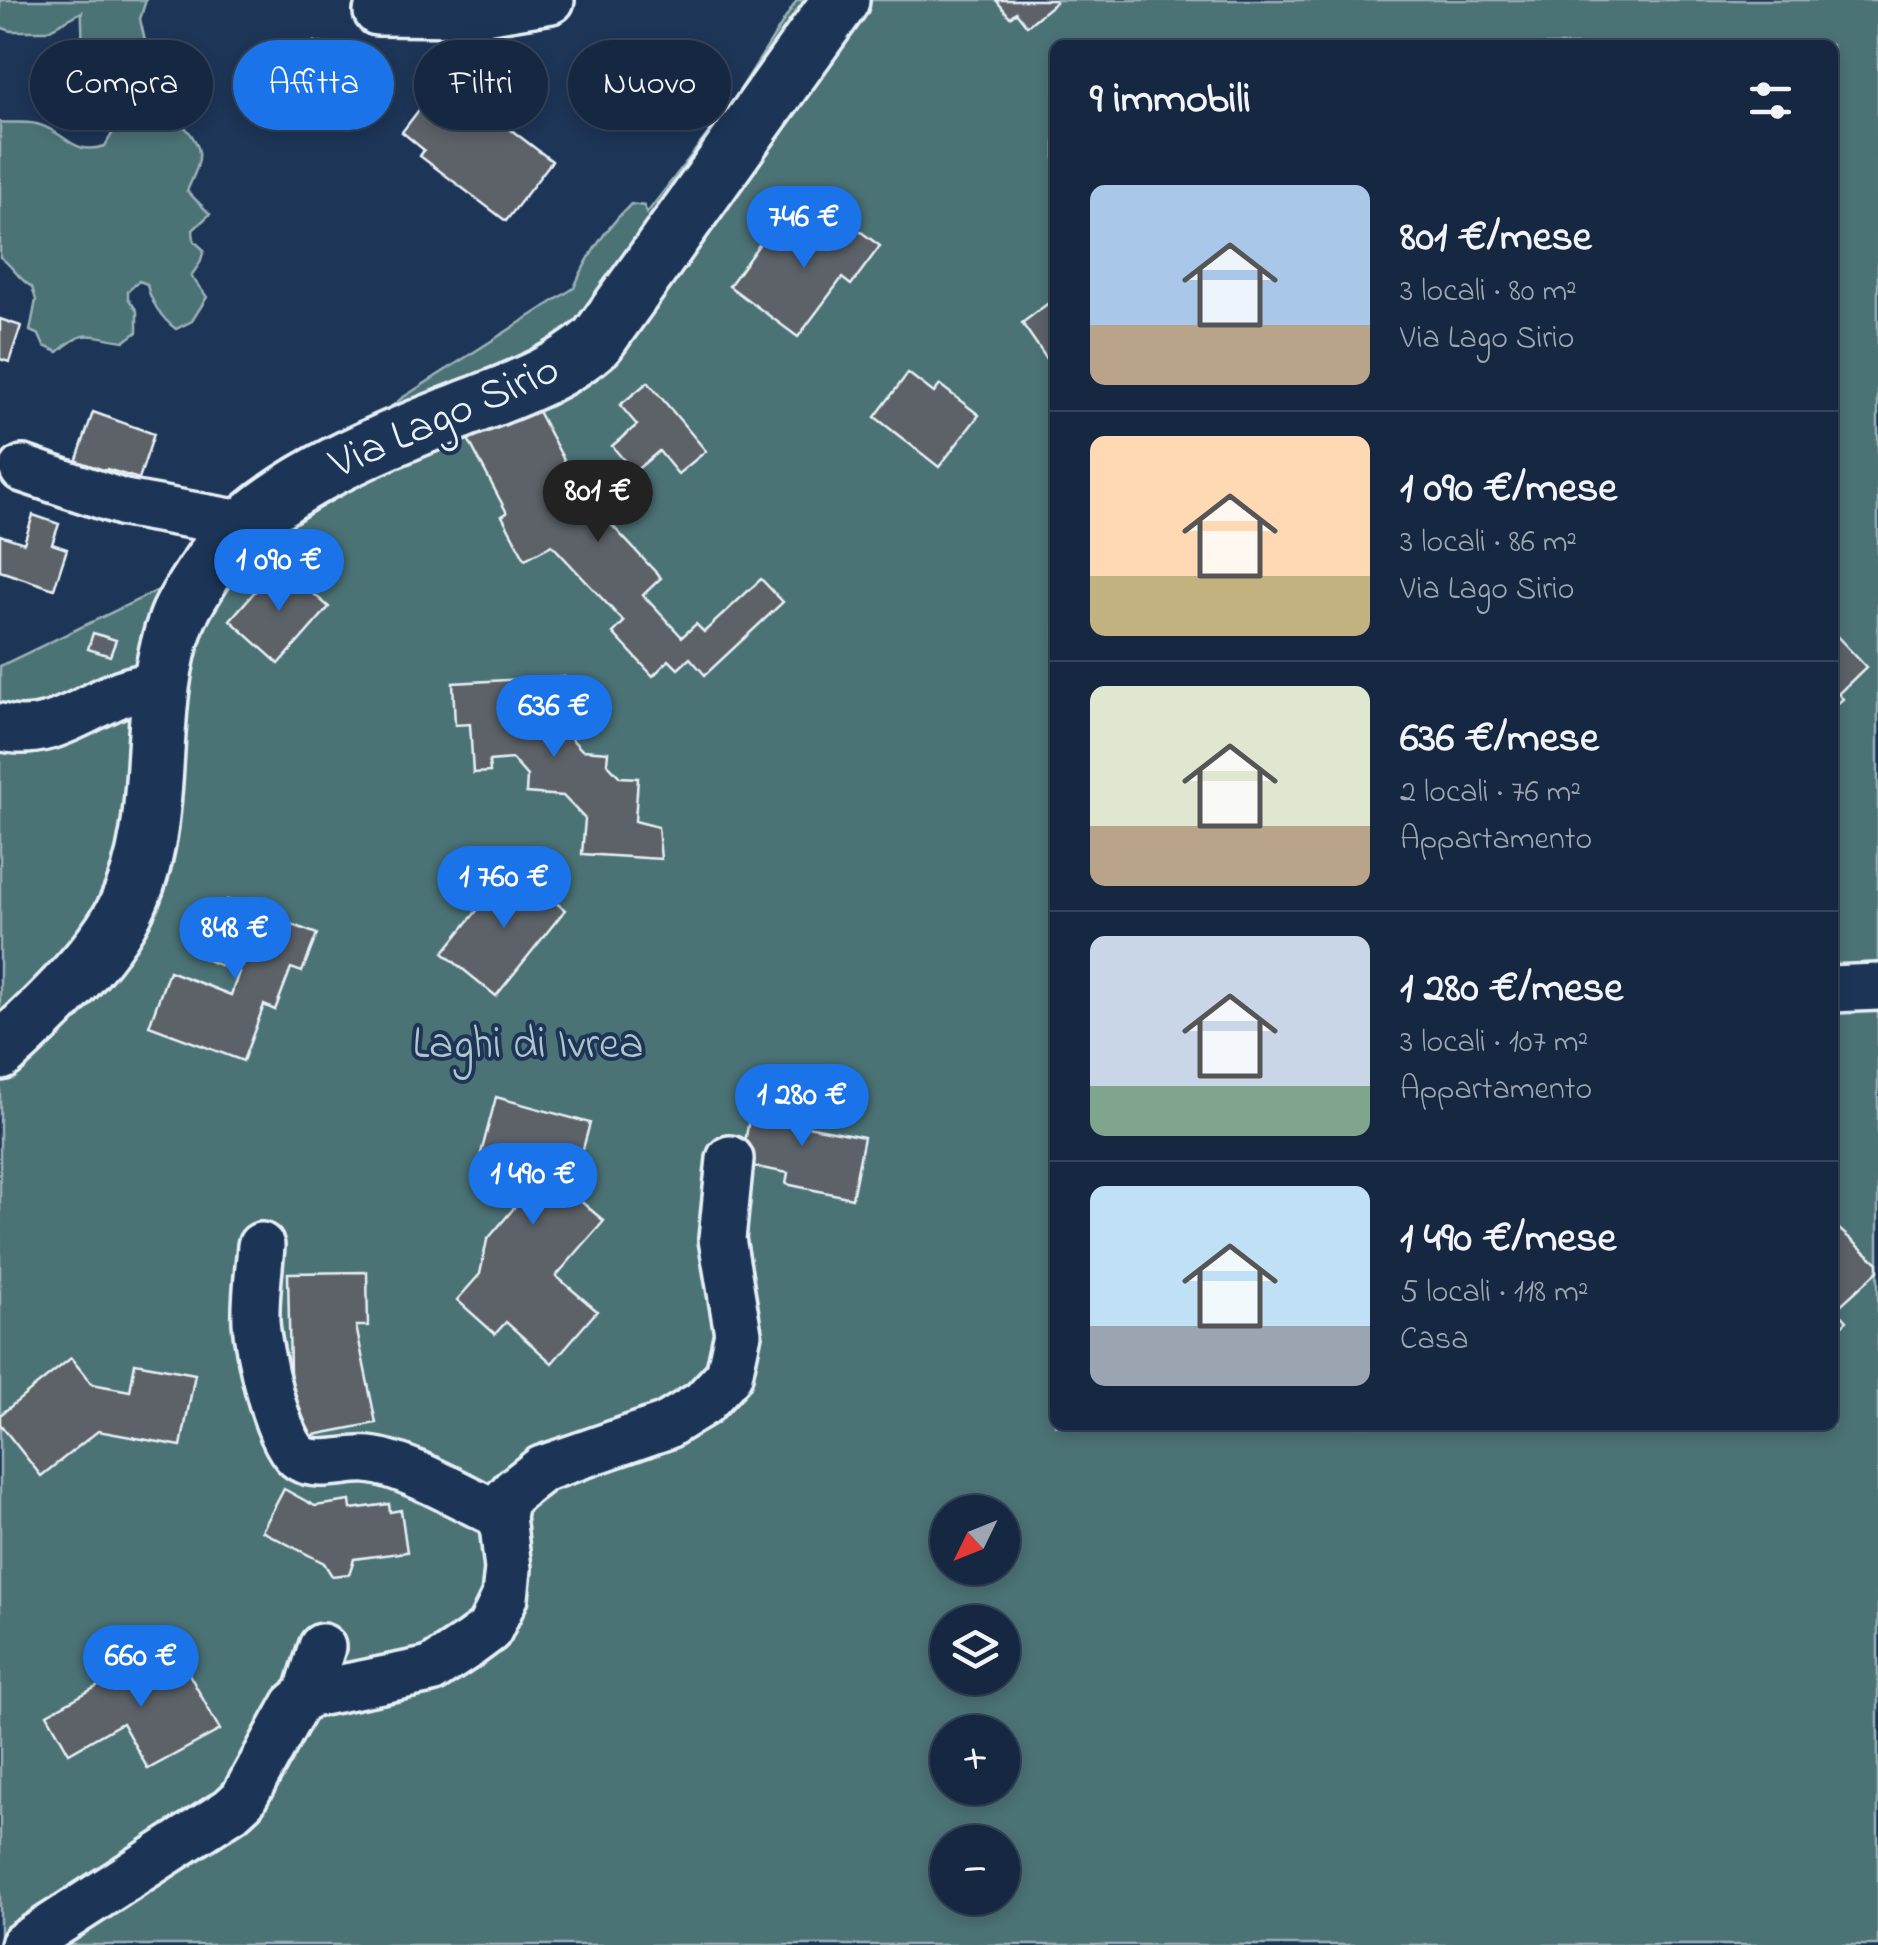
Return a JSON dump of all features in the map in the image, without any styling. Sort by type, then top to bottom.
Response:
[{"type":"main road","name":"Via Lago Sirio","points":[[0,1052],[88,960],[125,910],[144,853],[154,798],[162,684],[178,618],[212,560],[247,526],[305,482],[448,416],[554,373],[579,358],[597,341],[841,0]]},
{"type":"street","points":[[377,12],[472,13],[551,0]]},
{"type":"street","points":[[23,469],[124,503],[247,526]]},
{"type":"street","points":[[0,727],[12,731],[61,725],[124,692],[162,684]]},
{"type":"street","points":[[1838,988],[1878,988]]},
{"type":"street","points":[[261,1246],[256,1322],[286,1440],[296,1456],[308,1462],[370,1460],[505,1501],[542,1468],[650,1434],[703,1403],[730,1375],[738,1333],[722,1239],[730,1159]]},
{"type":"street","points":[[36,1928],[231,1810],[243,1799],[295,1705],[307,1695],[430,1670],[489,1630],[505,1597],[508,1569],[496,1497]]},
{"type":"street","points":[[307,1695],[322,1648]]},
{"type":"green space","points":[[0,0],[146,0],[140,19],[145,40],[82,40],[82,12],[46,31],[11,31],[0,27]]},
{"type":"green space","name":"Laghi di Ivrea","points":[[797,0],[1878,0],[1878,1945],[0,1945],[0,666],[169,585],[402,398],[574,288],[613,223],[631,204],[644,206],[647,213],[711,130],[731,130],[731,104]]},
{"type":"green space","points":[[0,122],[30,124],[30,130],[51,130],[85,148],[105,146],[112,134],[110,130],[187,130],[197,144],[198,165],[187,191],[210,214],[193,230],[194,241],[204,250],[191,276],[207,297],[192,321],[176,329],[157,309],[147,284],[139,281],[128,291],[137,311],[137,332],[125,341],[83,336],[58,352],[44,346],[39,335],[30,331],[36,300],[32,287],[0,257]]},
{"type":"building","points":[[996,0],[1056,2],[1027,26],[1016,12],[1010,17]]},
{"type":"building","points":[[414,116],[414,130],[511,130],[552,161],[506,221],[420,156],[424,150],[402,132]]},
{"type":"building","points":[[830,209],[880,246],[851,285],[842,278],[798,337],[729,286],[769,231],[798,252]]},
{"type":"building","points":[[1050,302],[1050,364],[1022,323]]},
{"type":"building","points":[[0,319],[21,326],[9,362],[0,359]]},
{"type":"building","points":[[908,373],[934,393],[940,385],[979,415],[939,467],[875,417]]},
{"type":"building","points":[[648,382],[706,451],[678,474],[659,451],[634,472],[612,446],[637,425],[620,405]]},
{"type":"building","points":[[532,400],[581,492],[661,578],[643,595],[682,637],[696,624],[704,632],[761,579],[783,602],[705,675],[690,658],[678,669],[669,660],[653,676],[613,633],[624,622],[552,545],[525,559],[502,516],[507,513],[466,435]]},
{"type":"building","points":[[93,412],[154,434],[139,479],[107,469],[103,481],[73,471]]},
{"type":"building","points":[[33,515],[59,524],[52,544],[67,549],[54,589],[0,571],[0,535],[24,543]]},
{"type":"building","points":[[279,564],[329,607],[279,664],[230,620]]},
{"type":"building","points":[[93,633],[116,640],[110,656],[88,649]]},
{"type":"building","points":[[1838,637],[1866,667],[1838,694]]},
{"type":"building","points":[[564,677],[568,735],[582,750],[608,752],[607,763],[620,777],[638,778],[635,821],[658,827],[661,859],[582,854],[585,819],[563,796],[526,793],[527,776],[512,759],[489,761],[490,772],[473,773],[470,724],[455,725],[453,683]]},
{"type":"building","points":[[512,867],[565,910],[496,996],[443,953]]},
{"type":"building","points":[[227,900],[317,934],[302,972],[291,968],[275,1010],[264,1005],[243,1061],[149,1026],[169,971],[231,995],[239,972],[204,959]]},
{"type":"building","points":[[778,1093],[802,1098],[797,1124],[864,1137],[852,1198],[786,1184],[788,1173],[741,1164],[749,1120]]},
{"type":"building","points":[[496,1097],[590,1123],[571,1193],[604,1221],[556,1276],[597,1311],[552,1363],[506,1322],[495,1334],[457,1300],[480,1274],[487,1240],[525,1195],[474,1180]]},
{"type":"building","points":[[1838,1228],[1878,1263],[1878,1271],[1838,1307]]},
{"type":"building","points":[[367,1272],[368,1326],[356,1326],[376,1423],[303,1437],[290,1373],[288,1273]]},
{"type":"building","points":[[1838,1311],[1847,1321],[1838,1329]]},
{"type":"building","points":[[71,1358],[92,1384],[130,1391],[135,1363],[195,1374],[181,1446],[98,1431],[41,1476],[0,1424],[0,1415]]},
{"type":"building","points":[[284,1489],[315,1506],[350,1501],[351,1509],[389,1504],[390,1512],[401,1510],[407,1552],[354,1559],[349,1574],[332,1576],[324,1563],[262,1531]]},
{"type":"building","points":[[173,1645],[220,1730],[148,1769],[122,1723],[69,1753],[47,1714]]}]
